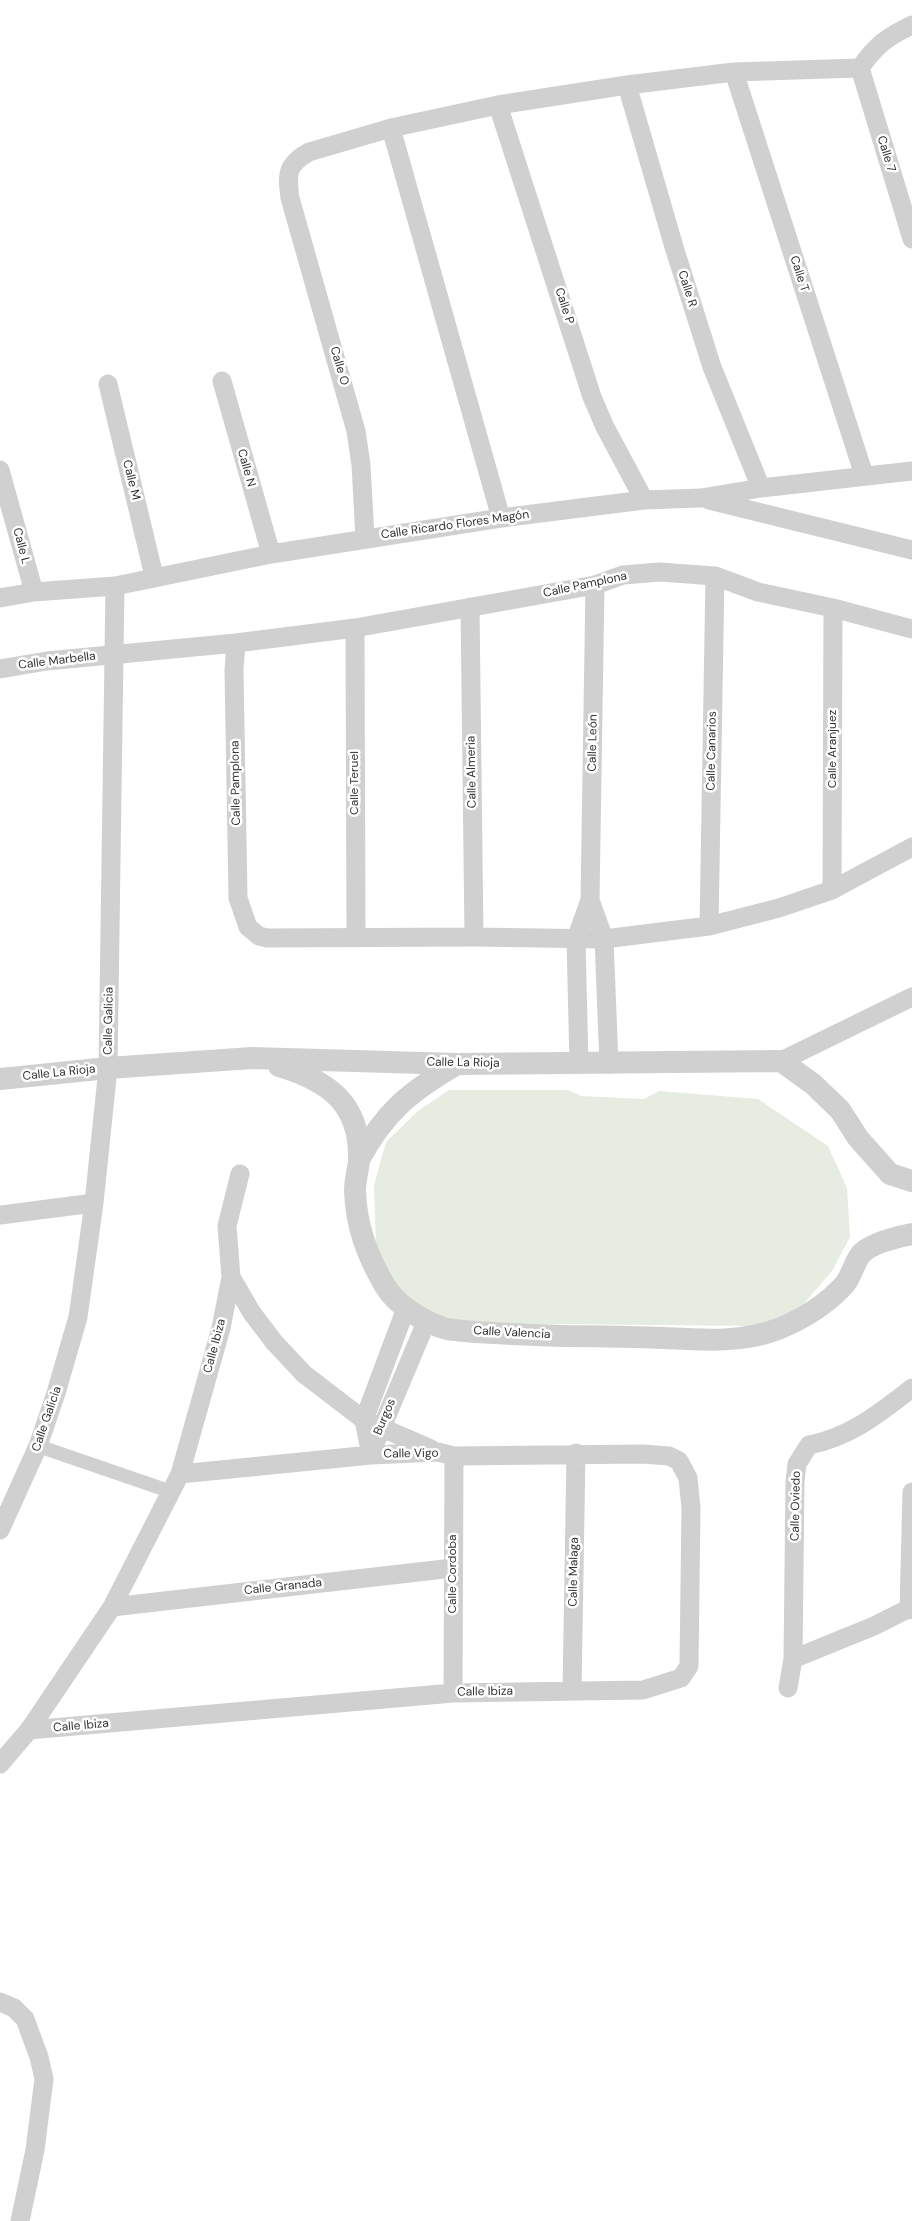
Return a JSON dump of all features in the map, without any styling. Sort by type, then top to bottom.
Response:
[{"type":"street","points":[[860,68],[875,47],[885,39],[912,25]]},
{"type":"street","name":"Calle O","points":[[365,538],[361,464],[356,431],[290,198],[288,180],[290,168],[297,158],[309,152],[391,128],[498,105],[627,85],[734,72],[860,68]]},
{"type":"street","name":"Calle 7","points":[[860,68],[912,239]]},
{"type":"street","name":"Calle T","points":[[734,72],[864,475]]},
{"type":"street","name":"Calle R","points":[[627,85],[674,247],[712,367],[761,488]]},
{"type":"street","name":"Calle P","points":[[498,105],[592,397],[605,427],[644,500]]},
{"type":"street","points":[[391,128],[501,518]]},
{"type":"street","name":"Calle N","points":[[222,381],[271,554]]},
{"type":"street","name":"Calle M","points":[[108,384],[154,576]]},
{"type":"street","name":"Calle L","points":[[0,470],[34,592]]},
{"type":"street","name":"Calle Ricardo Flores Magón","points":[[0,598],[34,592],[115,586],[154,576],[271,554],[501,518],[644,500],[701,498],[761,488],[912,471]]},
{"type":"street","points":[[701,498],[912,550]]},
{"type":"street","name":"Calle Pamplona","points":[[912,629],[833,608],[758,592],[715,576],[660,572],[623,575],[595,585],[355,628],[236,643],[234,670],[238,898],[248,928],[259,936],[267,938],[474,937],[604,939],[709,926],[779,908],[832,890],[912,848]]},
{"type":"street","name":"Calle Canarios","points":[[709,926],[715,576]]},
{"type":"street","name":"Calle León","points":[[579,1064],[576,939],[590,900],[595,585]]},
{"type":"street","name":"Calle Galicia","points":[[0,1530],[38,1446],[78,1317],[94,1203],[108,1068],[115,586]]},
{"type":"street","name":"Calle Almeria","points":[[470,607],[474,937]]},
{"type":"street","name":"Calle Aranjuez","points":[[832,890],[833,608]]},
{"type":"street","name":"Calle Teruel","points":[[355,628],[356,938]]},
{"type":"street","name":"Calle Marbella","points":[[0,669],[236,643]]},
{"type":"street","name":"Calle León","points":[[590,900],[604,939],[609,1064]]},
{"type":"street","name":"Calle La Rioja","points":[[0,1079],[108,1068],[252,1058],[457,1064],[781,1061],[912,997]]},
{"type":"street","name":"Calle Valencia","points":[[252,1058],[313,1077],[335,1092],[344,1102],[354,1125],[359,1160],[355,1188],[360,1231],[364,1245],[390,1294],[406,1308],[448,1329],[494,1333],[689,1339],[744,1338],[783,1327],[818,1307],[846,1283],[862,1253],[884,1241],[912,1234]]},
{"type":"street","points":[[781,1061],[813,1084],[840,1110],[858,1138],[890,1174],[912,1181]]},
{"type":"street","points":[[359,1160],[382,1122],[397,1107],[420,1087],[457,1064]]},
{"type":"street","name":"Calle Ibiza","points":[[0,1764],[29,1730],[112,1607],[180,1474],[221,1328],[230,1277],[227,1226],[240,1174]]},
{"type":"street","points":[[0,1215],[94,1203]]},
{"type":"street","name":"Calle Ibiza","points":[[230,1277],[252,1313],[304,1374],[372,1424],[446,1454]]},
{"type":"street","name":"Burgos","points":[[370,1455],[372,1424],[406,1308]]},
{"type":"street","name":"Burgos","points":[[372,1424],[427,1320]]},
{"type":"street","name":"Calle Oviedo","points":[[788,1688],[793,1659],[795,1482],[797,1464],[809,1445],[826,1442],[858,1428],[912,1388]]},
{"type":"street","points":[[38,1446],[172,1492]]},
{"type":"street","name":"Calle Cordoba","points":[[446,1454],[453,1568],[454,1693]]},
{"type":"street","name":"Calle Malaga","points":[[572,1691],[576,1454]]},
{"type":"street","name":"Calle Ibiza","points":[[29,1730],[454,1693],[643,1690],[682,1678],[689,1666],[691,1508],[688,1478],[679,1461],[669,1456],[643,1454]]},
{"type":"street","name":"Calle Vigo","points":[[180,1474],[370,1455],[643,1454]]},
{"type":"street","points":[[793,1659],[874,1626],[910,1608],[912,1492]]},
{"type":"street","name":"Calle Granada","points":[[112,1607],[453,1568]]},
{"type":"street","points":[[0,2002],[14,2008],[24,2020],[39,2057],[44,2079],[35,2150],[20,2221]]},
{"type":"shaded area","points":[[449,1090],[568,1090],[581,1096],[644,1099],[659,1091],[758,1099],[828,1146],[847,1188],[850,1237],[832,1271],[801,1307],[757,1326],[446,1323],[396,1295],[376,1246],[374,1185],[386,1142],[418,1111]]}]
